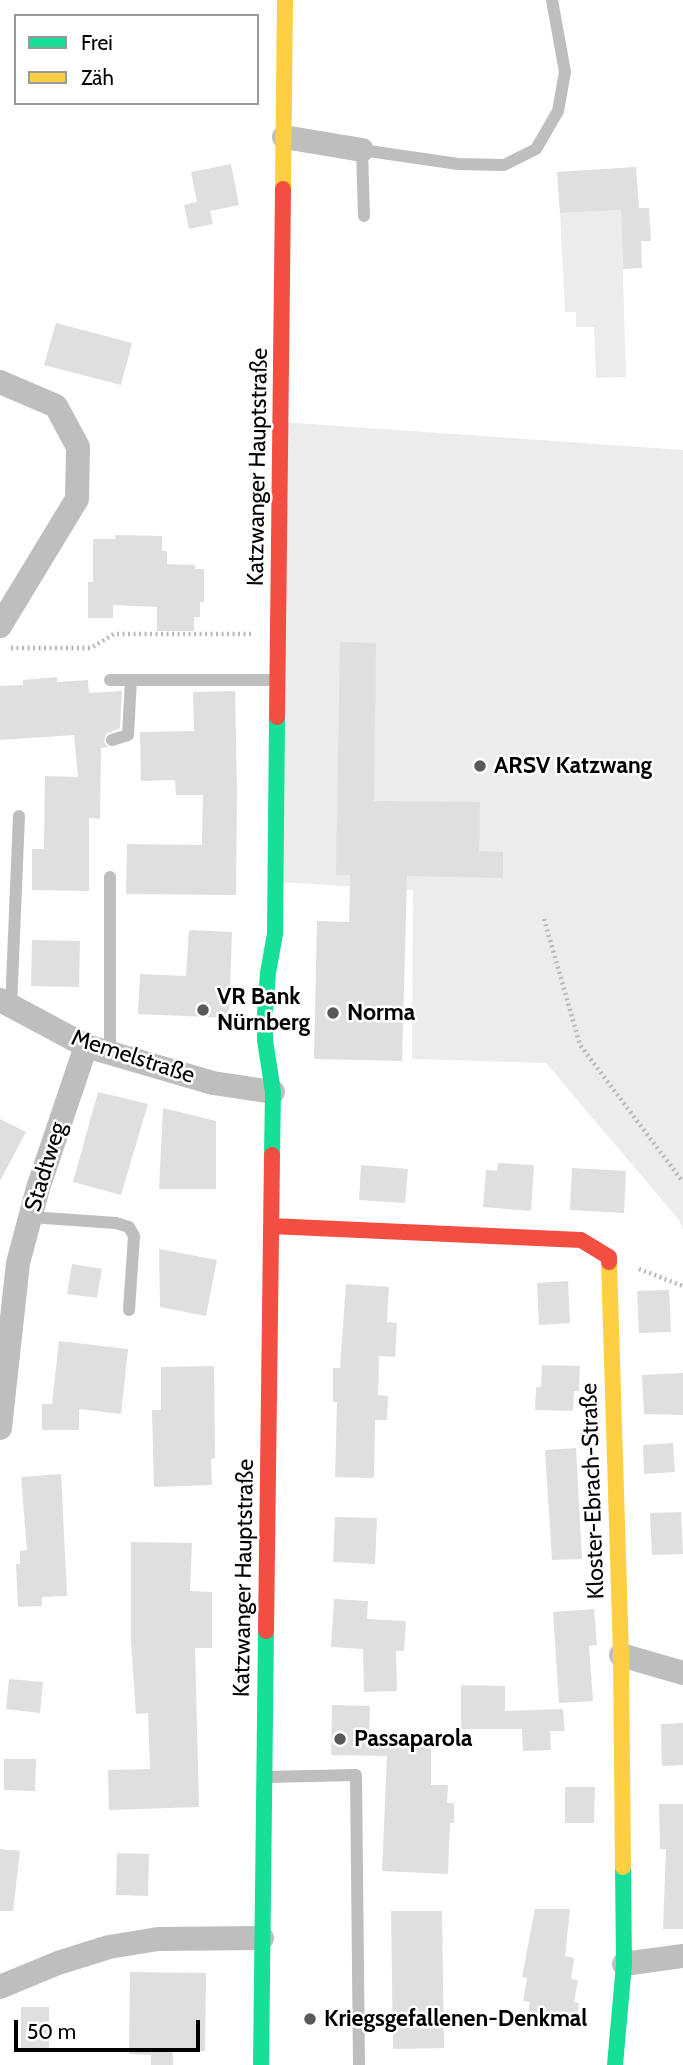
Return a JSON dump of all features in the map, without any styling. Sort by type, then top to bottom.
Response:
[{"type":"main road","name":"Katzwanger Hauptstraße","points":[[261,2065],[273,1092],[265,1040],[265,1013],[275,934],[285,0]]},
{"type":"main road","name":"Katzwanger Hauptstraße","points":[[275,934],[285,976]]},
{"type":"main road","name":"Katzwanger Hauptstraße","points":[[273,1092],[283,1055]]},
{"type":"main road","points":[[271,1226],[581,1240],[608,1257]]},
{"type":"main road","name":"Kloster-Ebrach-Straße","points":[[608,1257],[621,1655],[624,1964],[615,2065]]},
{"type":"street","points":[[284,137],[362,150]]},
{"type":"street","points":[[0,382],[56,406],[78,447],[76,499],[0,626]]},
{"type":"street","name":"Memelstraße","points":[[6,1004],[98,1049],[214,1083],[273,1092]]},
{"type":"street","name":"Stadtweg","points":[[0,1429],[8,1287],[18,1263],[30,1217],[98,1049]]},
{"type":"street","points":[[621,1655],[683,1673]]},
{"type":"street","points":[[0,1987],[58,1962],[108,1947],[158,1939],[262,1938]]},
{"type":"street","points":[[624,1964],[683,1956]]},
{"type":"lane","points":[[364,216],[362,150],[458,164],[504,165],[536,149],[558,111],[565,72],[552,0]]},
{"type":"lane","points":[[110,680],[278,680]]},
{"type":"lane","points":[[112,740],[128,735],[131,680]]},
{"type":"lane","points":[[6,1004],[19,816]]},
{"type":"lane","points":[[98,1049],[110,877]]},
{"type":"lane","points":[[30,1217],[116,1223],[129,1227],[134,1236],[129,1310]]},
{"type":"lane","points":[[265,1777],[356,1775],[359,2065]]},
{"type":"path","points":[[0,648],[91,648],[114,634],[278,634]]},
{"type":"path","points":[[544,919],[580,1045],[683,1182]]},
{"type":"path","points":[[608,1257],[683,1286]]},
{"type":"shaded area","points":[[621,210],[626,377],[596,378],[594,327],[576,327],[576,312],[565,312],[560,213]]},
{"type":"shaded area","name":"ARSV Katzwang","points":[[282,422],[683,450],[683,1230],[679,1220],[546,1063],[412,1059],[413,890],[277,882]]},
{"type":"building","points":[[231,164],[239,205],[210,211],[213,224],[189,229],[184,205],[197,202],[191,172]]},
{"type":"building","points":[[636,167],[639,208],[649,208],[651,241],[641,241],[642,268],[623,269],[621,210],[560,213],[557,172]]},
{"type":"building","points":[[56,323],[132,343],[121,385],[44,365]]},
{"type":"building","points":[[115,535],[162,536],[162,551],[167,551],[167,564],[195,565],[195,569],[204,569],[204,602],[200,602],[200,617],[194,617],[194,631],[157,631],[157,607],[113,605],[113,618],[88,618],[88,582],[93,582],[93,539],[115,539]]},
{"type":"building","points":[[340,642],[376,643],[374,801],[480,802],[479,851],[503,852],[503,878],[407,876],[402,1061],[314,1059],[317,921],[349,922],[350,875],[336,875]]},
{"type":"building","points":[[57,677],[57,682],[88,680],[89,693],[122,691],[120,728],[106,734],[104,742],[108,747],[101,748],[100,819],[89,818],[89,891],[32,890],[32,849],[44,849],[45,776],[78,777],[74,735],[0,740],[0,686],[23,685],[23,680]]},
{"type":"building","points":[[235,691],[236,895],[126,894],[127,844],[202,845],[203,795],[176,795],[175,780],[141,781],[140,732],[194,731],[193,692]]},
{"type":"building","points":[[189,930],[232,932],[229,1018],[138,1014],[140,974],[186,976]]},
{"type":"building","points":[[32,940],[80,941],[79,987],[31,986]]},
{"type":"building","points":[[98,1092],[148,1104],[121,1195],[73,1182]]},
{"type":"building","points":[[163,1108],[216,1121],[216,1189],[159,1189]]},
{"type":"building","points":[[0,1119],[26,1132],[0,1181]]},
{"type":"building","points":[[498,1163],[534,1165],[531,1211],[483,1207],[486,1170],[497,1171]]},
{"type":"building","points":[[361,1165],[408,1169],[405,1203],[359,1200]]},
{"type":"building","points":[[572,1168],[626,1171],[624,1213],[570,1210]]},
{"type":"building","points":[[159,1249],[217,1260],[206,1316],[160,1307]]},
{"type":"building","points":[[72,1264],[102,1269],[97,1298],[67,1294]]},
{"type":"building","points":[[568,1281],[570,1323],[539,1325],[537,1283]]},
{"type":"building","points":[[346,1284],[389,1287],[387,1322],[397,1323],[395,1357],[379,1356],[378,1395],[388,1396],[387,1420],[375,1420],[374,1478],[335,1477],[337,1402],[333,1402],[333,1368],[340,1368]]},
{"type":"building","points":[[669,1290],[671,1332],[639,1333],[637,1291]]},
{"type":"building","points":[[59,1341],[128,1349],[121,1414],[79,1409],[79,1430],[42,1430],[42,1404],[52,1404]]},
{"type":"building","points":[[542,1365],[580,1366],[579,1391],[574,1391],[573,1411],[535,1410],[536,1387],[541,1387]]},
{"type":"building","points":[[214,1366],[215,1458],[211,1459],[212,1485],[154,1487],[152,1410],[161,1410],[161,1367]]},
{"type":"building","points":[[683,1373],[683,1415],[644,1414],[642,1375]]},
{"type":"building","points":[[673,1443],[675,1472],[644,1474],[643,1445]]},
{"type":"building","points":[[576,1448],[582,1559],[552,1560],[545,1450]]},
{"type":"building","points":[[61,1474],[67,1596],[42,1597],[42,1606],[18,1607],[16,1564],[20,1564],[20,1551],[27,1550],[21,1477]]},
{"type":"building","points":[[681,1512],[683,1554],[652,1555],[650,1513]]},
{"type":"building","points":[[335,1517],[377,1518],[375,1564],[333,1562]]},
{"type":"building","points":[[131,1542],[192,1543],[190,1591],[212,1592],[212,1648],[195,1648],[199,1807],[109,1810],[108,1770],[150,1769],[148,1713],[136,1714],[131,1642]]},
{"type":"building","points":[[334,1599],[368,1601],[367,1619],[406,1621],[404,1651],[396,1651],[397,1691],[364,1692],[363,1649],[331,1647]]},
{"type":"building","points":[[594,1609],[597,1645],[589,1646],[593,1701],[559,1703],[553,1612]]},
{"type":"building","points":[[9,1679],[43,1682],[40,1713],[6,1709]]},
{"type":"building","points":[[461,1685],[505,1686],[505,1711],[563,1709],[565,1731],[550,1731],[551,1750],[523,1751],[522,1729],[461,1729]]},
{"type":"building","points":[[332,1705],[370,1706],[369,1736],[431,1737],[431,1785],[448,1785],[447,1803],[454,1803],[454,1823],[450,1823],[448,1874],[382,1871],[387,1756],[331,1755]]},
{"type":"building","points":[[683,1723],[683,1765],[662,1766],[661,1724]]},
{"type":"building","points":[[4,1759],[36,1759],[35,1791],[4,1790]]},
{"type":"building","points":[[565,1787],[595,1787],[594,1823],[565,1823]]},
{"type":"building","points":[[659,1804],[683,1804],[683,1929],[663,1929],[666,1849],[660,1849]]},
{"type":"building","points":[[0,1849],[20,1851],[13,1911],[0,1911]]},
{"type":"building","points":[[117,1853],[149,1854],[148,1896],[116,1895]]},
{"type":"building","points":[[535,1909],[570,1909],[565,1956],[574,1958],[571,1979],[578,1980],[574,2002],[579,2003],[575,2029],[527,2021],[530,2002],[523,2001],[527,1978],[522,1977]]},
{"type":"building","points":[[391,1911],[442,1911],[444,2048],[393,2049]]},
{"type":"building","points":[[130,1972],[206,1973],[205,2051],[173,2051],[173,2065],[151,2065],[151,2055],[129,2054]]},
{"type":"building","points":[[21,2007],[49,2007],[49,2050],[21,2050]]},
{"type":"traffic: fast","points":[[272,1155],[273,1092],[265,1040],[265,1013],[275,934],[277,717]]},
{"type":"traffic: fast","points":[[261,2065],[266,1631]]},
{"type":"traffic: fast","points":[[615,2065],[624,1964],[623,1867]]},
{"type":"traffic: slow","points":[[283,189],[285,0]]},
{"type":"traffic: slow","points":[[609,1262],[621,1655],[623,1867]]},
{"type":"traffic: jam","points":[[277,717],[283,189]]},
{"type":"traffic: jam","points":[[266,1631],[272,1155]]},
{"type":"traffic: jam","points":[[271,1226],[581,1240],[609,1257],[609,1262]]},
{"type":"place","name":"ARSV Katzwang","points":[[480,766]]},
{"type":"place","name":"VR Bank Nürnberg","points":[[203,1010]]},
{"type":"place","name":"Norma","points":[[333,1013]]},
{"type":"place","name":"Passaparola","points":[[340,1739]]},
{"type":"place","name":"Kriegsgefallenen-Denkmal","points":[[310,2019]]}]
